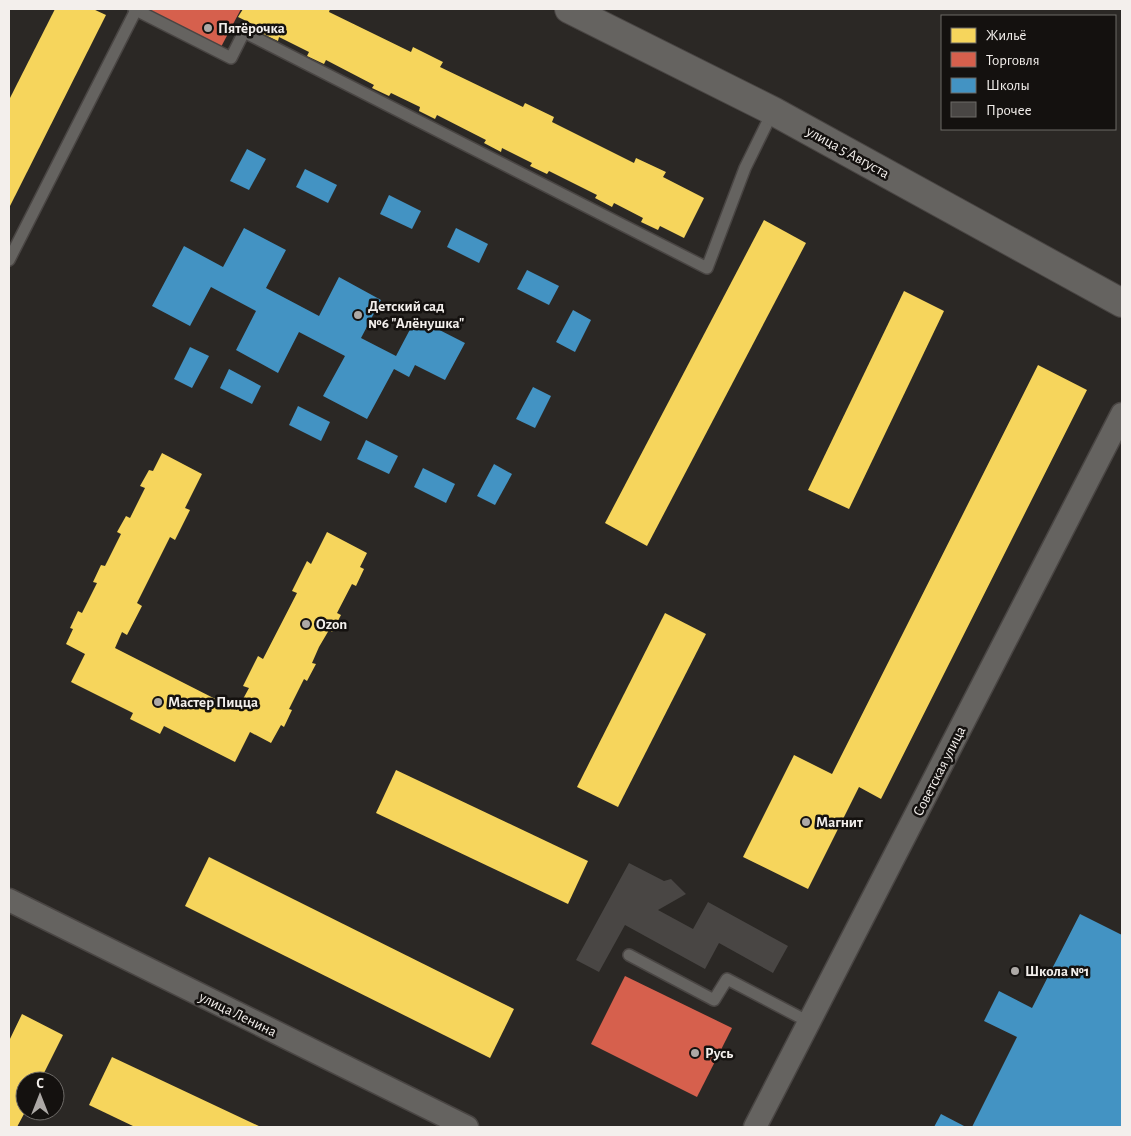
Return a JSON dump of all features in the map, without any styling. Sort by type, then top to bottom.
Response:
[{"type":"street","name":"улица 5 Августа","points":[[569,9],[773,111],[1122,303]]},
{"type":"street","name":"Советская улица","points":[[755,1127],[1122,414]]},
{"type":"street","name":"улица Ленина","points":[[9,900],[467,1127]]},
{"type":"lane","points":[[9,260],[135,9],[231,58],[244,32],[707,268],[745,168],[773,111]]},
{"type":"lane","points":[[629,955],[714,1000],[727,979],[809,1022]]},
{"type":"building: Жильё","points":[[55,9],[93,9],[106,15],[9,208],[9,100]]},
{"type":"building: Жильё","points":[[243,9],[330,9],[329,12],[411,52],[413,47],[443,62],[440,67],[523,107],[525,103],[554,117],[552,122],[634,163],[636,158],[666,172],[663,177],[704,198],[684,238],[660,226],[658,230],[641,222],[643,218],[614,203],[612,207],[595,198],[597,195],[549,171],[547,174],[530,166],[532,163],[502,148],[501,152],[484,143],[486,140],[437,115],[435,119],[419,111],[420,107],[391,93],[389,96],[372,88],[374,85],[326,60],[324,64],[307,56],[309,52],[279,37],[278,41],[261,33],[263,29],[238,17]]},
{"type":"building: Жильё","points":[[764,220],[806,243],[647,546],[605,523]]},
{"type":"building: Жильё","points":[[904,291],[944,311],[849,509],[808,490]]},
{"type":"building: Жильё","points":[[1038,365],[1087,390],[881,799],[859,787],[808,889],[743,857],[794,755],[832,774]]},
{"type":"building: Жильё","points":[[162,453],[202,474],[185,508],[190,510],[175,540],[170,537],[137,603],[142,606],[127,635],[122,632],[115,648],[237,710],[249,688],[243,686],[258,656],[263,659],[297,593],[292,591],[307,561],[311,564],[327,532],[367,553],[360,567],[364,569],[356,586],[352,584],[337,613],[341,615],[332,632],[329,630],[319,647],[312,663],[316,664],[307,681],[304,679],[289,709],[292,710],[284,727],[281,725],[271,743],[250,732],[235,762],[164,726],[160,734],[130,719],[133,713],[71,682],[85,654],[66,644],[73,629],[70,628],[78,611],[82,613],[97,583],[93,582],[101,565],[105,566],[121,534],[117,532],[126,516],[130,518],[145,488],[140,486],[149,470],[153,471]]},
{"type":"building: Жильё","points":[[665,613],[706,634],[618,807],[577,787]]},
{"type":"building: Жильё","points":[[396,770],[588,861],[568,904],[376,813]]},
{"type":"building: Жильё","points":[[209,857],[514,1009],[490,1058],[185,906]]},
{"type":"building: Жильё","points":[[22,1014],[63,1035],[45,1071],[15,1071],[15,1121],[20,1121],[17,1127],[9,1127],[9,1041]]},
{"type":"building: Жильё","points":[[112,1057],[261,1127],[135,1127],[89,1105]]},
{"type":"building: Торговля","name":"Пятёрочка","points":[[146,9],[241,9],[221,47]]},
{"type":"building: Торговля","points":[[625,976],[732,1028],[697,1097],[591,1044]]},
{"type":"building: Школы","points":[[247,149],[266,159],[249,190],[230,181]]},
{"type":"building: Школы","points":[[305,169],[337,185],[328,203],[296,187]]},
{"type":"building: Школы","points":[[389,195],[421,211],[412,229],[380,214]]},
{"type":"building: Школы","points":[[244,228],[286,250],[266,288],[319,316],[339,277],[381,300],[361,338],[396,356],[416,318],[465,343],[445,380],[415,365],[409,377],[394,369],[367,419],[323,396],[345,356],[299,332],[278,373],[236,350],[256,311],[211,287],[190,326],[152,306],[184,246],[223,267]]},
{"type":"building: Школы","points":[[456,228],[488,244],[479,263],[447,247]]},
{"type":"building: Школы","points":[[527,270],[559,286],[549,305],[517,289]]},
{"type":"building: Школы","points":[[573,310],[591,320],[575,352],[556,342]]},
{"type":"building: Школы","points":[[190,347],[209,356],[192,388],[174,379]]},
{"type":"building: Школы","points":[[229,369],[261,386],[252,404],[220,388]]},
{"type":"building: Школы","points":[[533,387],[551,396],[535,428],[516,419]]},
{"type":"building: Школы","points":[[298,406],[330,422],[321,441],[289,425]]},
{"type":"building: Школы","points":[[366,440],[398,456],[389,474],[357,459]]},
{"type":"building: Школы","points":[[494,464],[512,474],[495,505],[477,496]]},
{"type":"building: Школы","points":[[423,468],[455,484],[446,503],[414,487]]},
{"type":"building: Школы","points":[[1080,914],[1122,935],[1122,1127],[972,1127],[1017,1037],[984,1021],[999,991],[1032,1008]]},
{"type":"building: Школы","points":[[941,1114],[966,1127],[934,1127]]},
{"type":"building: Прочее","points":[[629,863],[664,881],[671,879],[686,894],[658,910],[693,929],[708,902],[788,946],[773,973],[719,943],[705,969],[625,925],[599,972],[576,960]]},
{"type":"place","name":"Пятёрочка","points":[[208,28]]},
{"type":"place","name":"Детский сад №6 \"Алёнушка\"","points":[[358,315]]},
{"type":"place","name":"Ozon","points":[[306,624]]},
{"type":"place","name":"Мастер Пицца","points":[[158,702]]},
{"type":"place","name":"Магнит","points":[[806,822]]},
{"type":"place","name":"Школа №1","points":[[1015,971]]},
{"type":"place","name":"Русь","points":[[695,1053]]}]
